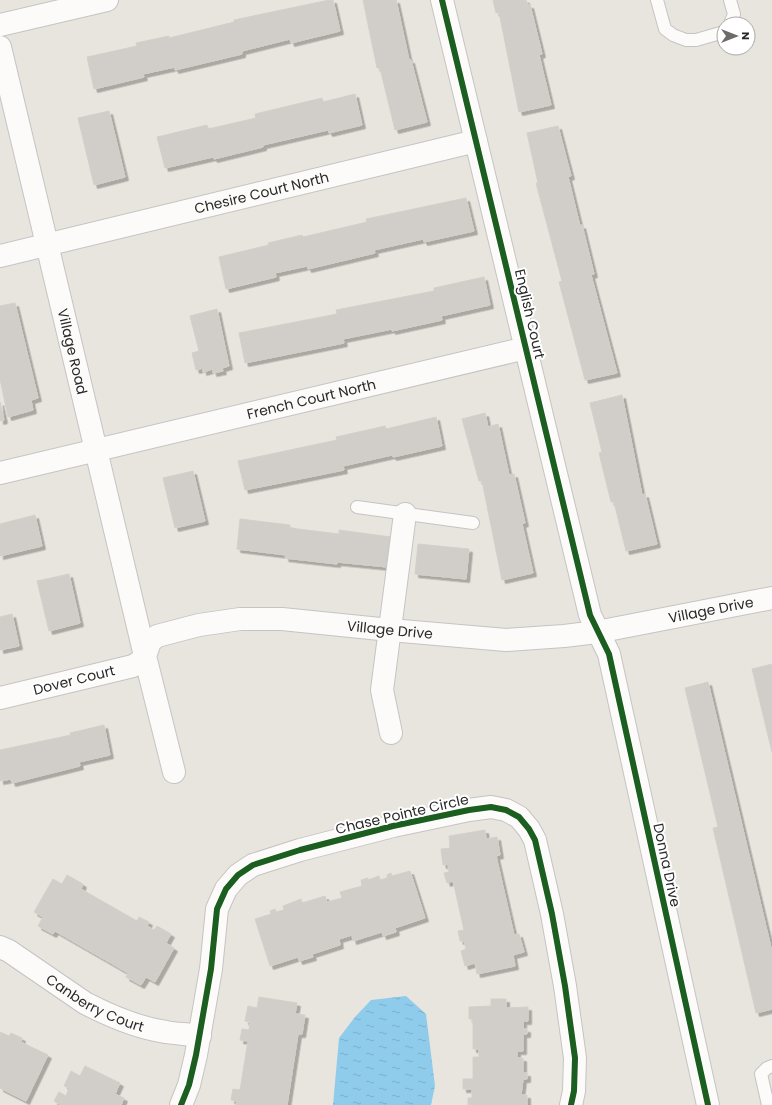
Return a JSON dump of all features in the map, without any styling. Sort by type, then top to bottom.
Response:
[{"type":"street","points":[[0,25],[107,0]]},
{"type":"street","name":"English Court","points":[[442,0],[590,615],[597,632]]},
{"type":"street","name":"Village Road","points":[[0,47],[145,656]]},
{"type":"street","name":"Chesire Court North","points":[[0,256],[476,142]]},
{"type":"street","name":"French Court North","points":[[0,473],[526,348]]},
{"type":"street","points":[[391,733],[382,690],[405,514]]},
{"type":"street","name":"Village Drive","points":[[145,656],[150,642],[157,636],[198,625],[240,619],[282,618],[390,630],[506,640],[597,632],[770,598]]},
{"type":"street","name":"Donna Drive","points":[[597,632],[604,642],[609,654],[708,1105]]},
{"type":"street","points":[[145,656],[174,772]]},
{"type":"street","name":"Dover Court","points":[[0,698],[132,666],[141,661],[145,656]]},
{"type":"street","name":"Chase Pointe Circle","points":[[181,1105],[189,1085],[200,1036],[211,970],[217,909],[226,889],[238,875],[253,865],[300,850],[393,826],[469,810],[491,807],[506,810],[520,817],[530,829],[535,840],[552,914],[565,986],[575,1058],[574,1090],[571,1105]]},
{"type":"street","name":"Canberry Court","points":[[0,947],[9,951],[85,1003],[98,1010],[144,1027],[165,1032],[200,1036]]},
{"type":"lane","points":[[656,0],[665,29],[673,35],[686,40],[696,40],[716,34]]},
{"type":"lane","points":[[730,0],[733,16]]},
{"type":"lane","points":[[357,507],[473,523]]},
{"type":"lane","points":[[768,1105],[761,1074],[767,1068],[772,1066]]},
{"type":"water","points":[[406,996],[426,1014],[435,1086],[431,1105],[333,1105],[339,1038],[355,1017],[371,1000]]},
{"type":"building","points":[[333,0],[340,31],[291,43],[290,39],[242,51],[242,54],[175,70],[175,67],[143,74],[144,77],[94,89],[87,57],[137,46],[136,43],[169,36],[169,38],[234,22],[234,20]]},
{"type":"building","points":[[363,0],[396,0],[409,60],[411,60],[427,122],[395,130],[380,68],[377,68]]},
{"type":"building","points":[[493,0],[526,0],[527,5],[530,5],[542,54],[539,55],[551,105],[519,112],[499,12],[496,13]]},
{"type":"building","points":[[355,94],[362,125],[329,133],[328,130],[263,145],[263,147],[214,159],[213,157],[165,168],[157,137],[207,125],[208,129],[256,118],[255,114],[322,98],[323,102]]},
{"type":"building","points":[[109,111],[125,177],[94,185],[78,118]]},
{"type":"building","points":[[558,126],[571,176],[568,177],[594,274],[591,275],[617,373],[585,380],[559,282],[562,281],[536,183],[538,183],[527,133]]},
{"type":"building","points":[[466,198],[474,231],[424,242],[423,239],[374,250],[375,253],[308,269],[307,266],[275,273],[276,277],[226,289],[219,257],[269,245],[268,243],[302,235],[303,237],[367,222],[366,219]]},
{"type":"building","points":[[484,277],[490,305],[441,316],[442,320],[392,331],[392,329],[343,339],[344,343],[245,363],[239,333],[337,314],[336,310],[434,291],[434,288]]},
{"type":"building","points":[[15,303],[38,398],[31,400],[33,410],[8,417],[0,379],[0,306]]},
{"type":"building","points":[[217,309],[229,366],[222,368],[223,371],[213,373],[213,369],[203,372],[203,368],[196,370],[192,353],[199,351],[190,316]]},
{"type":"building","points":[[622,395],[642,495],[645,494],[657,544],[626,551],[614,502],[611,502],[599,453],[602,452],[590,403]]},
{"type":"building","points":[[0,402],[4,420],[0,421]]},
{"type":"building","points":[[485,413],[488,427],[498,424],[509,475],[514,474],[525,523],[522,524],[533,573],[502,580],[482,481],[479,481],[462,419]]},
{"type":"building","points":[[436,417],[442,446],[393,457],[392,455],[343,466],[344,470],[245,490],[238,461],[337,440],[336,437],[385,426],[386,429]]},
{"type":"building","points":[[193,471],[205,521],[175,528],[163,478]]},
{"type":"building","points":[[35,515],[42,546],[0,556],[0,524]]},
{"type":"building","points":[[240,519],[290,525],[290,528],[339,534],[339,530],[391,537],[387,567],[337,562],[337,564],[285,558],[286,555],[237,549]]},
{"type":"building","points":[[418,544],[469,549],[466,579],[415,574]]},
{"type":"building","points":[[69,574],[80,623],[49,631],[37,581]]},
{"type":"building","points":[[12,614],[19,646],[0,650],[0,617]]},
{"type":"building","points":[[772,664],[772,752],[752,669]]},
{"type":"building","points":[[708,682],[772,952],[772,1009],[756,1013],[713,828],[718,827],[685,688]]},
{"type":"building","points":[[104,725],[110,755],[79,762],[80,766],[12,783],[11,779],[0,781],[0,750],[71,735],[70,733]]},
{"type":"building","points":[[485,830],[486,839],[497,837],[500,855],[496,856],[514,935],[519,934],[524,952],[513,955],[515,966],[477,974],[475,963],[465,966],[461,951],[466,949],[464,941],[460,941],[458,931],[464,930],[453,881],[447,883],[444,873],[449,872],[448,864],[443,865],[441,849],[450,848],[449,836]]},
{"type":"building","points":[[410,871],[425,918],[395,928],[396,932],[383,936],[382,932],[353,941],[352,935],[339,939],[340,945],[312,954],[313,957],[299,961],[298,957],[270,966],[255,919],[271,914],[270,911],[275,909],[276,912],[284,910],[283,906],[301,899],[302,903],[325,896],[327,902],[342,898],[340,892],[362,886],[361,880],[368,878],[368,880],[379,876],[380,880],[387,878],[387,875],[391,873],[392,876]]},
{"type":"building","points":[[67,875],[83,884],[81,889],[137,921],[139,917],[149,922],[147,926],[154,930],[157,926],[171,934],[166,943],[174,948],[155,982],[146,977],[141,985],[126,977],[128,973],[55,931],[53,934],[38,926],[43,917],[34,912],[53,879],[62,884]]},
{"type":"building","points":[[259,997],[297,1003],[295,1014],[305,1015],[302,1034],[298,1034],[287,1105],[236,1105],[237,1101],[231,1100],[233,1089],[240,1090],[248,1041],[240,1040],[242,1029],[249,1030],[250,1022],[245,1021],[248,1006],[257,1008]]},
{"type":"building","points":[[491,999],[506,999],[506,1008],[528,1007],[528,1021],[523,1021],[523,1029],[527,1029],[527,1034],[523,1034],[523,1051],[517,1051],[517,1058],[523,1058],[523,1073],[527,1073],[527,1079],[523,1079],[521,1095],[527,1095],[527,1105],[468,1105],[468,1098],[472,1098],[472,1089],[463,1089],[463,1079],[473,1079],[473,1057],[479,1057],[479,1049],[473,1049],[473,1019],[469,1019],[469,1007],[491,1006]]},
{"type":"building","points":[[0,1032],[9,1036],[11,1033],[22,1038],[21,1042],[48,1055],[26,1101],[0,1088]]},
{"type":"building","points":[[85,1066],[120,1083],[115,1094],[124,1098],[121,1105],[61,1105],[54,1101],[59,1092],[66,1096],[69,1088],[64,1086],[71,1071],[80,1076]]},
{"type":"cycle path","points":[[442,0],[590,615],[609,654],[708,1105]]},
{"type":"cycle path","points":[[181,1105],[189,1085],[196,1055],[211,969],[217,909],[226,889],[238,875],[253,865],[300,850],[393,826],[469,810],[491,807],[506,810],[519,817],[529,829],[535,840],[552,914],[565,986],[575,1058],[574,1091],[571,1105]]}]
